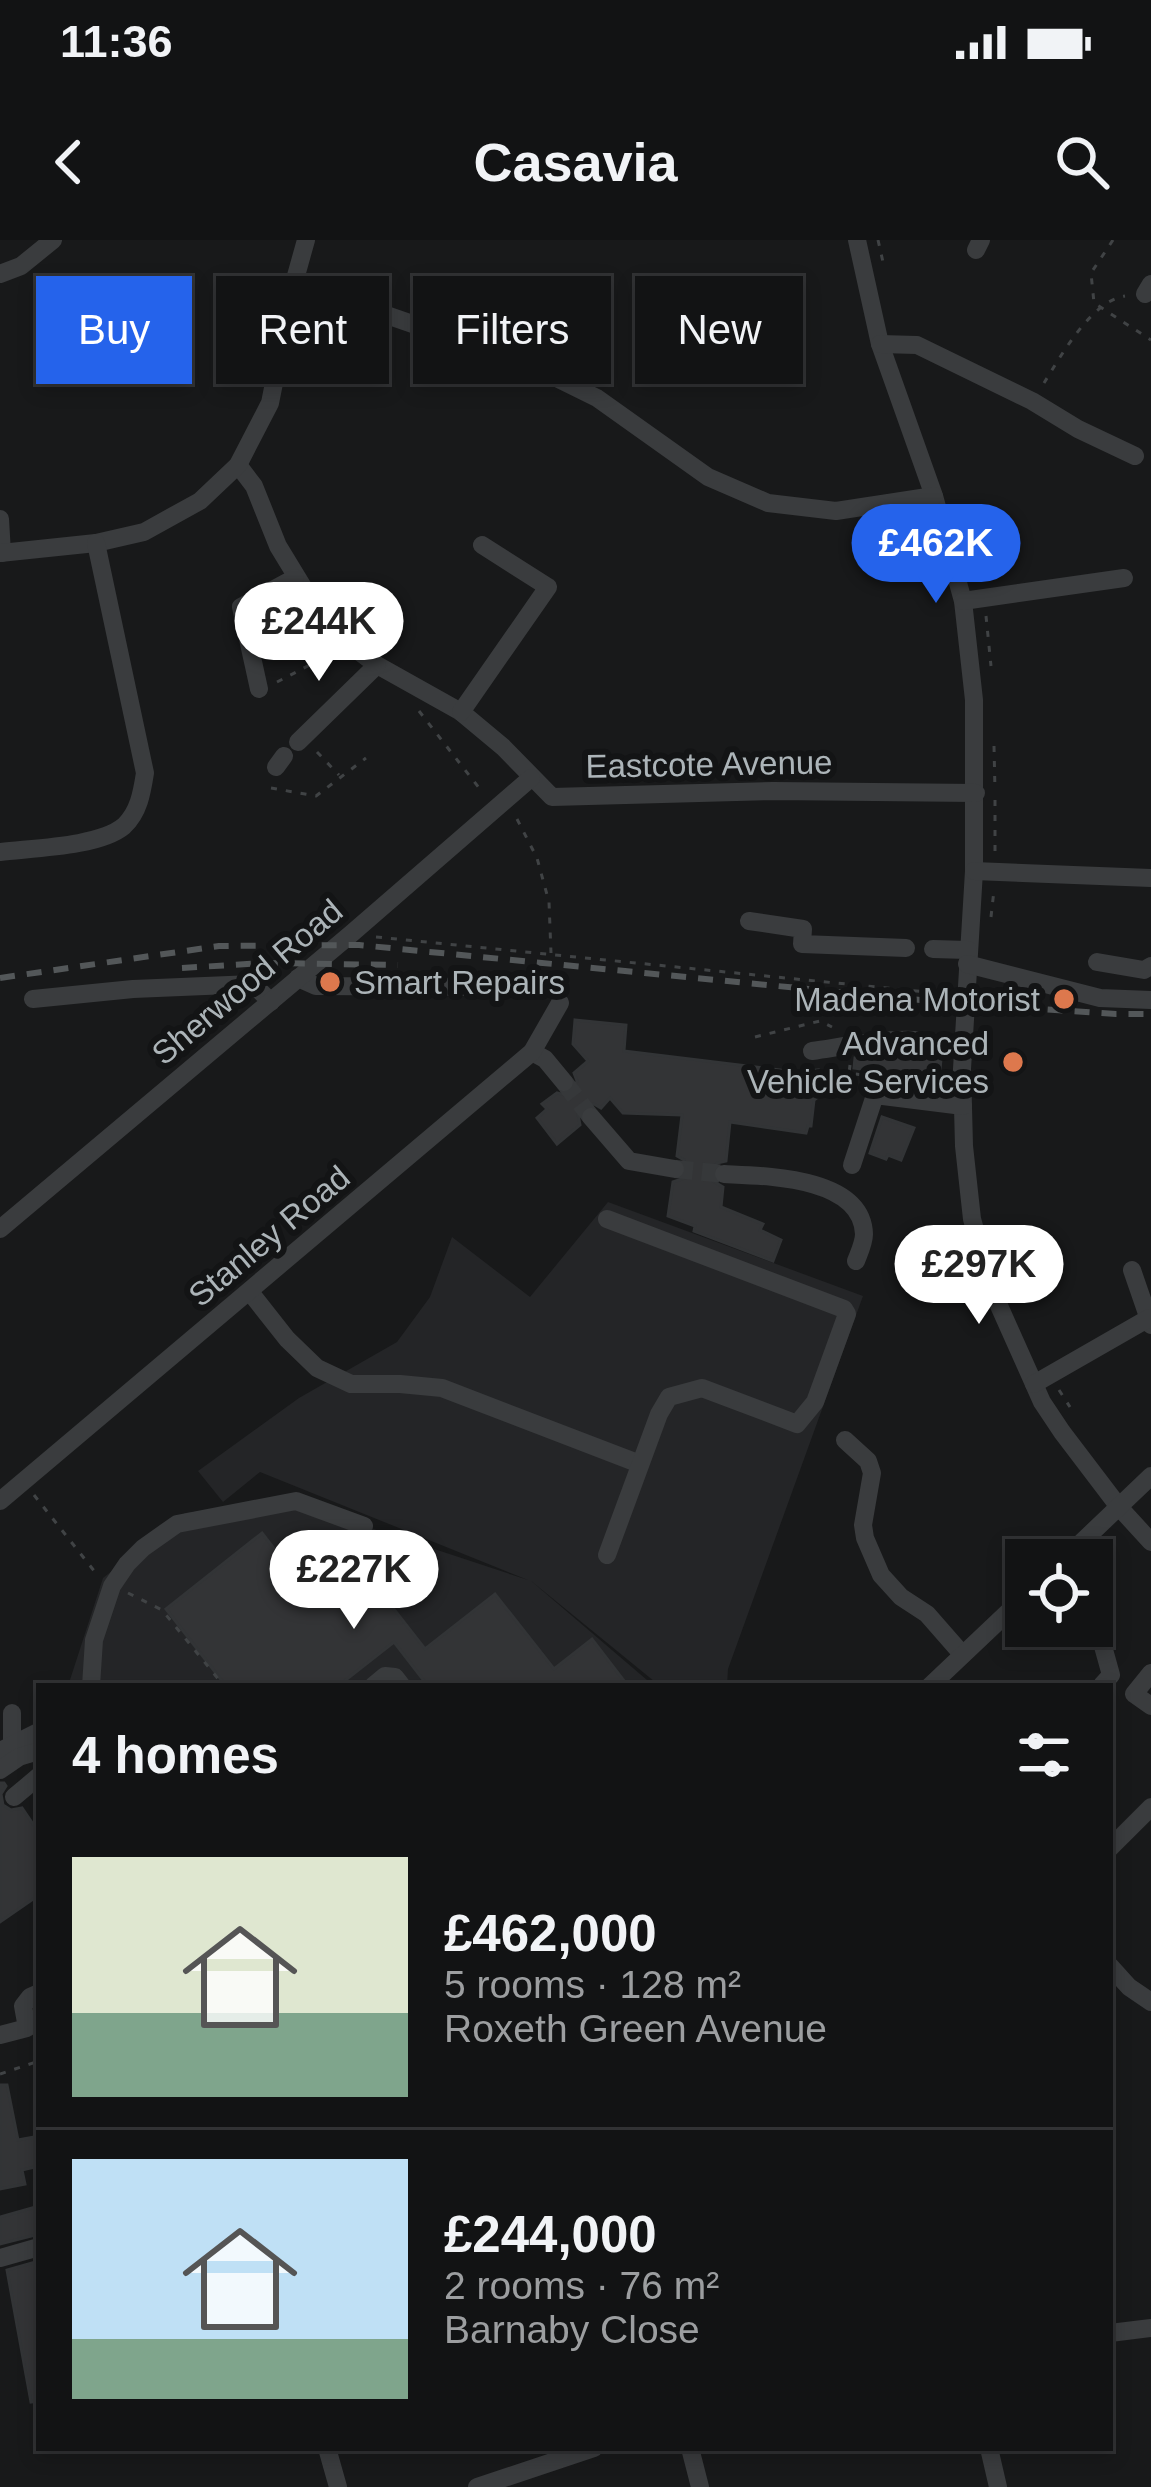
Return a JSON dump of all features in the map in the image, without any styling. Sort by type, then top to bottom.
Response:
[{"type":"street","points":[[0,274],[21,266],[53,240]]},
{"type":"street","points":[[296,276],[306,240]]},
{"type":"street","points":[[857,240],[880,344],[934,496],[963,601],[974,700],[976,793],[963,1052],[972,1219],[992,1290],[1042,1379],[1062,1432],[1151,1542]]},
{"type":"street","points":[[389,316],[528,364],[596,398],[708,477],[768,503],[836,511],[934,496]]},
{"type":"street","points":[[880,344],[917,345],[1135,456]]},
{"type":"street","points":[[0,519],[1,553],[95,543],[144,532],[200,501],[238,466],[270,403],[274,384]]},
{"type":"street","name":"Eastcote Avenue","points":[[238,466],[254,486],[278,546],[320,615],[377,665],[461,712],[552,797],[773,791],[976,793]]},
{"type":"street","points":[[0,852],[98,839],[124,826],[141,800],[145,773],[95,543]]},
{"type":"street","points":[[461,712],[548,587],[482,544]]},
{"type":"street","points":[[259,689],[241,607],[295,578]]},
{"type":"street","points":[[963,601],[1124,578]]},
{"type":"street","points":[[290,751],[377,665]]},
{"type":"street","name":"Sherwood Road","points":[[0,1229],[531,778]]},
{"type":"street","points":[[974,871],[1151,878]]},
{"type":"street","points":[[749,922],[803,928],[802,944],[906,948]]},
{"type":"street","points":[[933,949],[1100,998],[1151,1000]]},
{"type":"street","points":[[1097,962],[1144,970],[1151,966]]},
{"type":"street","points":[[298,978],[316,986],[481,987]]},
{"type":"street","points":[[33,999],[254,984],[271,1002]]},
{"type":"street","name":"Stanley Road","points":[[0,1501],[532,1052],[560,1003]]},
{"type":"street","points":[[812,1052],[932,1041],[963,1052]]},
{"type":"street","points":[[532,1052],[564,1082]]},
{"type":"street","points":[[852,1165],[875,1095],[963,1106]]},
{"type":"street","points":[[591,1117],[629,1161],[675,1168]]},
{"type":"street","points":[[724,1174],[797,1179],[836,1194],[864,1229],[856,1262]]},
{"type":"street","points":[[607,1556],[669,1397],[702,1388],[797,1424],[815,1402],[847,1311],[608,1219]]},
{"type":"street","points":[[1042,1379],[1150,1322],[1132,1270]]},
{"type":"street","points":[[250,1292],[287,1340],[317,1368],[351,1384],[442,1388],[640,1464]]},
{"type":"street","points":[[845,1440],[868,1461],[872,1473],[862,1525],[881,1575],[927,1614],[962,1654]]},
{"type":"street","points":[[1085,1539],[1151,1476]]},
{"type":"street","points":[[91,1683],[94,1640],[112,1586],[127,1564],[177,1524],[296,1502],[364,1526]]},
{"type":"street","points":[[933,1683],[1005,1614]]},
{"type":"street","points":[[1103,1647],[1111,1675],[1104,1683]]},
{"type":"street","points":[[1151,1673],[1134,1694],[1151,1706]]},
{"type":"street","points":[[6,1747],[12,1713]]},
{"type":"street","points":[[6,1747],[36,1735]]},
{"type":"street","points":[[0,1770],[36,1752]]},
{"type":"street","points":[[36,1779],[14,1797],[36,1793]]},
{"type":"street","points":[[1113,1845],[1151,1808]]},
{"type":"street","points":[[1113,1969],[1151,2002]]},
{"type":"street","points":[[0,2035],[27,2028],[22,2006],[36,1994]]},
{"type":"street","points":[[0,2258],[36,2248]]},
{"type":"street","points":[[1113,2333],[1151,2328]]},
{"type":"street","points":[[328,2451],[338,2487]]},
{"type":"street","points":[[477,2487],[505,2483],[586,2451]]},
{"type":"street","points":[[691,2451],[700,2487]]},
{"type":"street","points":[[989,2451],[998,2487]]},
{"type":"path","points":[[1113,240],[1091,273],[1094,303],[1151,340]]},
{"type":"path","points":[[1032,401],[1089,318],[1115,297],[1148,289]]},
{"type":"path","points":[[259,689],[349,644]]},
{"type":"path","points":[[420,689],[411,701],[501,804],[537,858],[549,902],[551,954]]},
{"type":"path","points":[[290,751],[340,776]]},
{"type":"path","points":[[271,788],[316,796],[366,758]]},
{"type":"path","points":[[991,921],[995,879]]},
{"type":"path","points":[[351,934],[955,995]]},
{"type":"path","points":[[755,1037],[820,1021],[852,1040],[849,1073],[872,1076]]},
{"type":"path","points":[[1042,1379],[1071,1409]]},
{"type":"path","points":[[25,1483],[92,1570],[112,1586]]},
{"type":"path","points":[[130,1594],[162,1610],[222,1683]]},
{"type":"path","points":[[0,2074],[36,2062]]},
{"type":"shaded area","points":[[608,1202],[863,1296],[728,1669],[727,1683],[656,1683],[530,1580],[650,1683],[69,1683],[103,1578],[185,1513],[289,1501],[528,1580],[260,1472],[223,1502],[198,1471],[299,1398],[397,1342],[430,1297],[452,1237],[530,1297]]},
{"type":"building","points":[[575,1020],[626,1025],[624,1051],[796,1072],[818,1070],[817,1078],[840,1081],[814,1100],[806,1133],[730,1122],[726,1161],[712,1168],[713,1181],[723,1187],[721,1207],[763,1224],[760,1230],[781,1240],[773,1261],[668,1216],[673,1182],[685,1178],[688,1170],[677,1156],[682,1115],[623,1113],[610,1098],[601,1108],[583,1106],[578,1114],[580,1125],[557,1144],[537,1118],[547,1109],[542,1104],[557,1093],[573,1092],[574,1073],[588,1061],[573,1044]]},
{"type":"building","points":[[907,1053],[941,1059],[939,1081],[854,1068],[855,1058]]},
{"type":"building","points":[[882,1117],[914,1128],[901,1160],[870,1153]]},
{"type":"building","points":[[262,1533],[302,1585],[347,1549],[425,1649],[495,1594],[554,1669],[592,1639],[626,1683],[426,1683],[394,1642],[342,1683],[224,1683],[166,1609]]},
{"type":"building","points":[[0,1783],[4,1783],[3,1805],[11,1810],[22,1808],[36,1829],[36,1897],[0,1922]]},
{"type":"building","points":[[0,2085],[7,2085],[18,2140],[34,2137],[36,2167],[22,2170],[25,2184],[0,2189]]},
{"type":"building","points":[[36,2207],[36,2235],[0,2244],[0,2217]]},
{"type":"building","points":[[36,2262],[36,2401],[31,2402],[7,2270]]},
{"type":"tunnel","points":[[564,1082],[591,1117]]},
{"type":"tunnel","points":[[675,1169],[724,1174]]},
{"type":"railway","points":[[0,978],[219,946],[359,945],[951,1003],[1151,1014]]},
{"type":"railway","points":[[182,968],[265,963],[398,965]]},
{"type":"place","name":"Smart Repairs","points":[[330,982]]},
{"type":"place","name":"Madena Motorist","points":[[1064,999]]},
{"type":"place","name":"Advanced Vehicle Services","points":[[1013,1062]]}]
